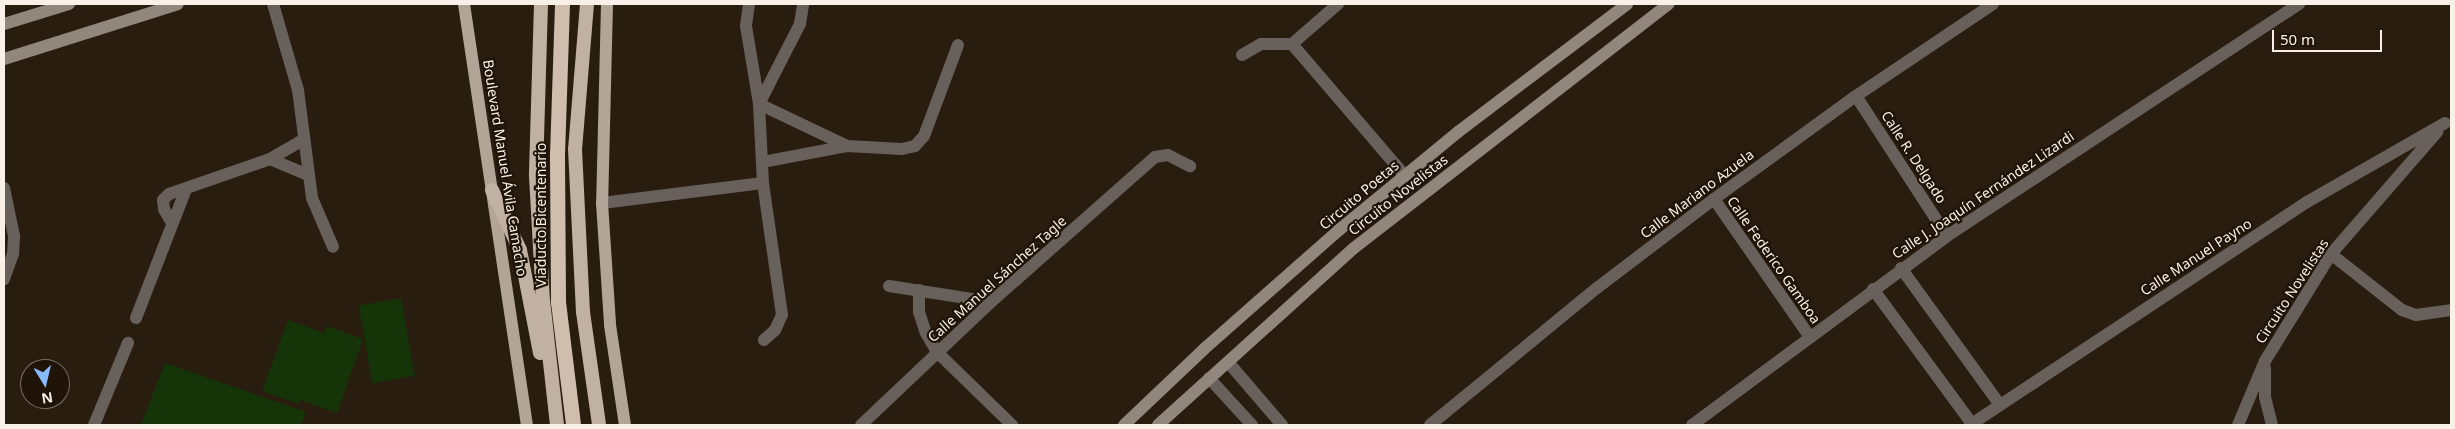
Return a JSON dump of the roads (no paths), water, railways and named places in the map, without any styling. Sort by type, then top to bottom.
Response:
[{"type":"highway","name":"Boulevard Manuel Ávila Camacho","points":[[541,4],[536,176],[542,300],[556,425]]},
{"type":"highway","name":"Viaducto Bicentenario","points":[[562,4],[556,156],[558,302],[573,425]]},
{"type":"highway","points":[[587,4],[575,149],[583,312],[599,425]]},
{"type":"highway","points":[[492,190],[520,250],[556,425]]},
{"type":"main road","points":[[4,24],[69,4]]},
{"type":"main road","points":[[4,59],[178,4]]},
{"type":"main road","name":"Boulevard Manuel Ávila Camacho","points":[[464,4],[527,425]]},
{"type":"main road","points":[[607,4],[602,203],[610,325],[625,425]]},
{"type":"main road","name":"Circuito Poetas","points":[[1124,425],[1204,349],[1405,176],[1627,4]]},
{"type":"main road","name":"Circuito Novelistas","points":[[1158,425],[1354,248],[1668,4]]},
{"type":"street","points":[[273,4],[290,58],[312,198],[333,247]]},
{"type":"street","points":[[749,4],[746,26],[759,104],[762,183],[782,315],[776,330],[764,340]]},
{"type":"street","points":[[759,104],[800,24],[803,4]]},
{"type":"street","points":[[1292,44],[1338,4]]},
{"type":"street","name":"Calle Mariano Azuela","points":[[1430,425],[1597,288],[1714,199],[1856,96],[1994,4]]},
{"type":"street","name":"Calle J. Joaquín Fernández Lizardi","points":[[1692,425],[1901,268],[1947,236],[2300,4]]},
{"type":"street","points":[[1242,56],[1261,44],[1277,41],[1292,44],[1405,176]]},
{"type":"street","points":[[762,162],[847,146],[902,149],[915,146],[924,136],[958,45]]},
{"type":"street","name":"Calle R. Delgado","points":[[1856,96],[1947,236]]},
{"type":"street","points":[[759,104],[847,146]]},
{"type":"street","name":"Circuito Novelistas","points":[[2238,425],[2265,361],[2332,254],[2448,121]]},
{"type":"street","name":"Calle Manuel Payno","points":[[1971,424],[2307,202],[2448,121]]},
{"type":"street","points":[[172,224],[164,208],[164,200],[176,191],[270,159],[304,139]]},
{"type":"street","name":"Calle Manuel Sánchez Tagle","points":[[861,425],[991,302],[1155,157],[1168,155],[1190,166]]},
{"type":"street","points":[[270,159],[308,175]]},
{"type":"street","points":[[602,203],[762,183]]},
{"type":"street","points":[[4,188],[9,238],[14,254],[4,279]]},
{"type":"street","points":[[136,318],[186,189]]},
{"type":"street","name":"Calle Federico Gamboa","points":[[1714,199],[1810,337]]},
{"type":"street","points":[[2332,254],[2402,310],[2416,315],[2451,310]]},
{"type":"street","points":[[1901,268],[2000,405]]},
{"type":"street","points":[[889,286],[991,302]]},
{"type":"street","points":[[1873,289],[1971,424]]},
{"type":"street","points":[[918,290],[919,312],[926,333],[937,352],[1012,425]]},
{"type":"street","points":[[94,425],[128,343]]},
{"type":"street","points":[[2265,361],[2265,397],[2272,425]]},
{"type":"street","points":[[1228,362],[1282,425]]},
{"type":"street","points":[[1209,378],[1252,425]]}]
